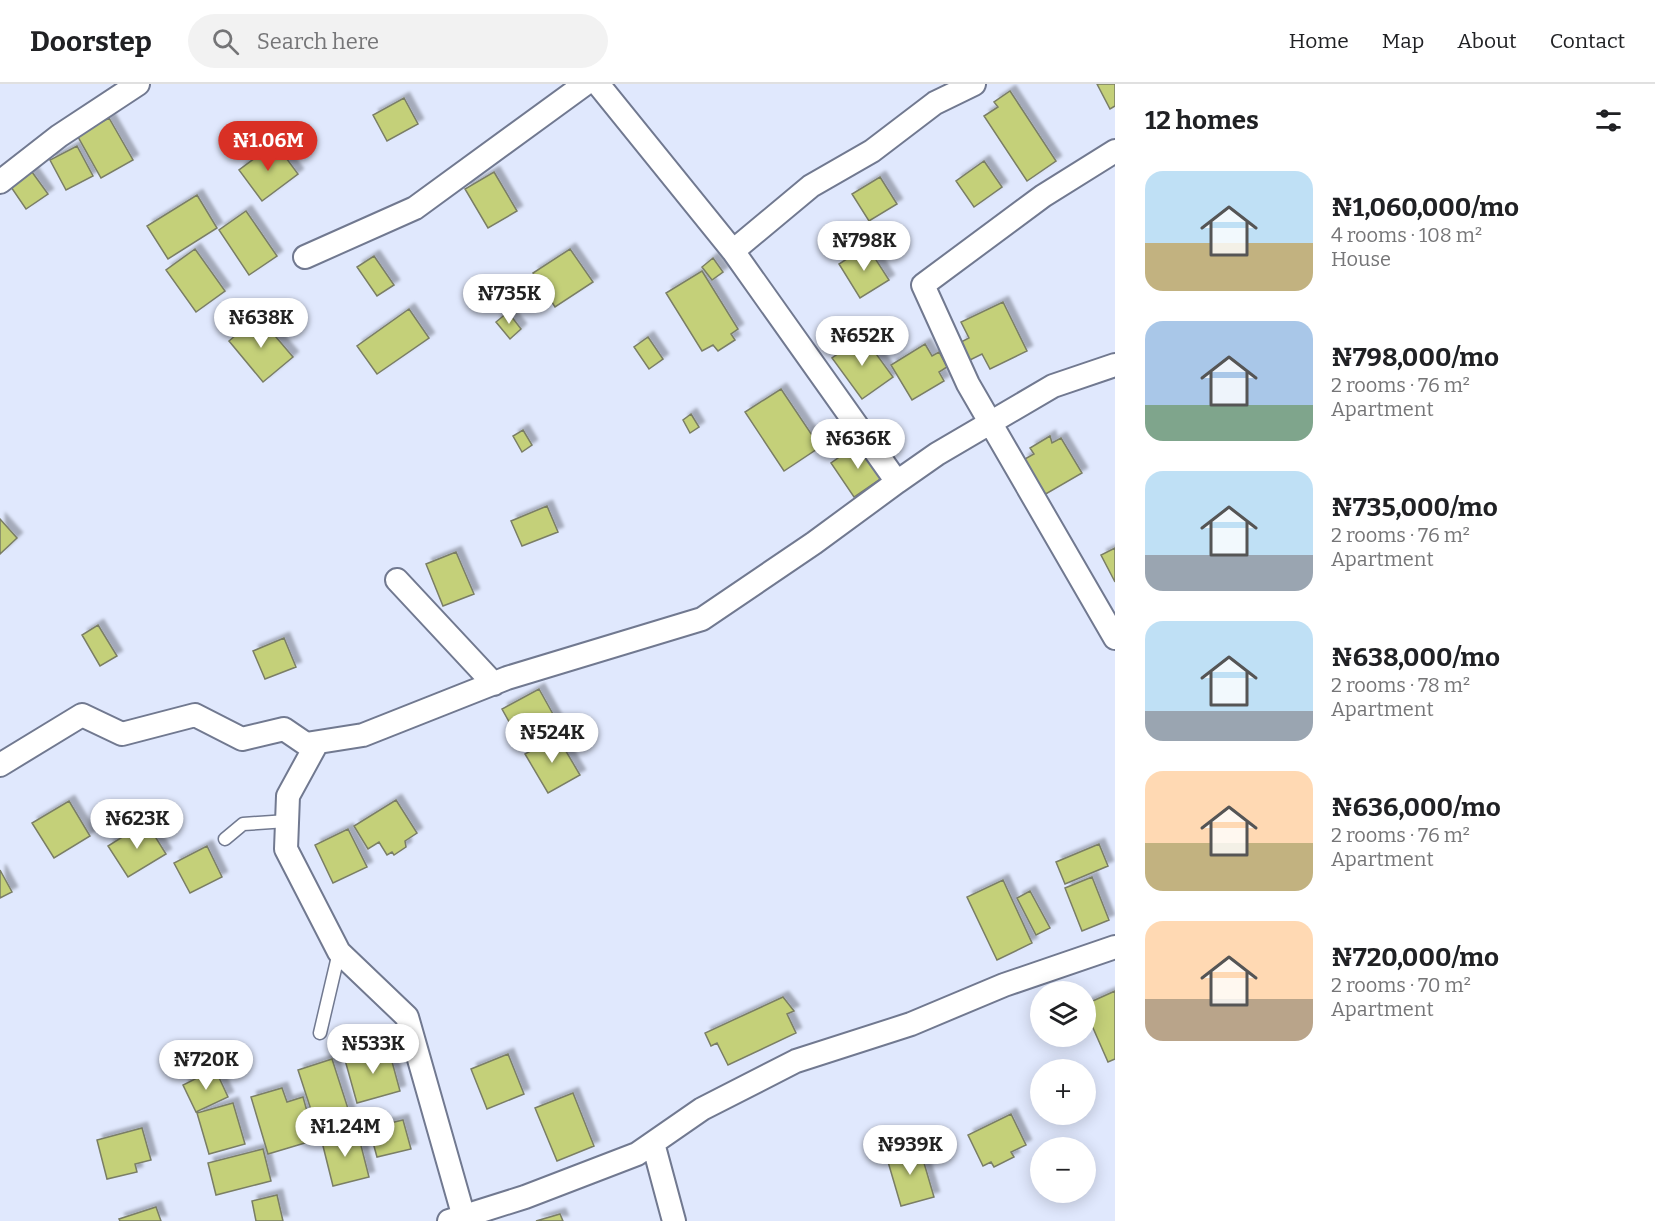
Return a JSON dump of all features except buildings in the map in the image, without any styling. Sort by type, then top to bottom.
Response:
[{"type":"street","points":[[0,182],[59,135],[138,84]]},
{"type":"street","points":[[304,257],[416,208],[585,84]]},
{"type":"street","points":[[598,84],[733,251],[897,482]]},
{"type":"street","points":[[733,251],[812,186],[872,151],[935,103],[974,84]]},
{"type":"street","points":[[1115,151],[1043,196],[923,285],[968,384],[1115,638]]},
{"type":"street","points":[[0,765],[82,715],[122,734],[195,716],[242,739],[285,729],[306,744],[363,735],[494,684],[702,619],[814,543],[937,454],[1053,386],[1115,365]]},
{"type":"street","points":[[397,580],[494,684]]},
{"type":"street","points":[[317,743],[288,796],[286,849],[339,952],[407,1017],[459,1219],[525,1197],[637,1154],[702,1109],[796,1061],[911,1023],[1004,985],[1115,947]]},
{"type":"street","points":[[653,1143],[674,1221]]},
{"type":"lane","points":[[225,839],[243,824],[287,821]]},
{"type":"lane","points":[[320,1033],[339,952]]}]
